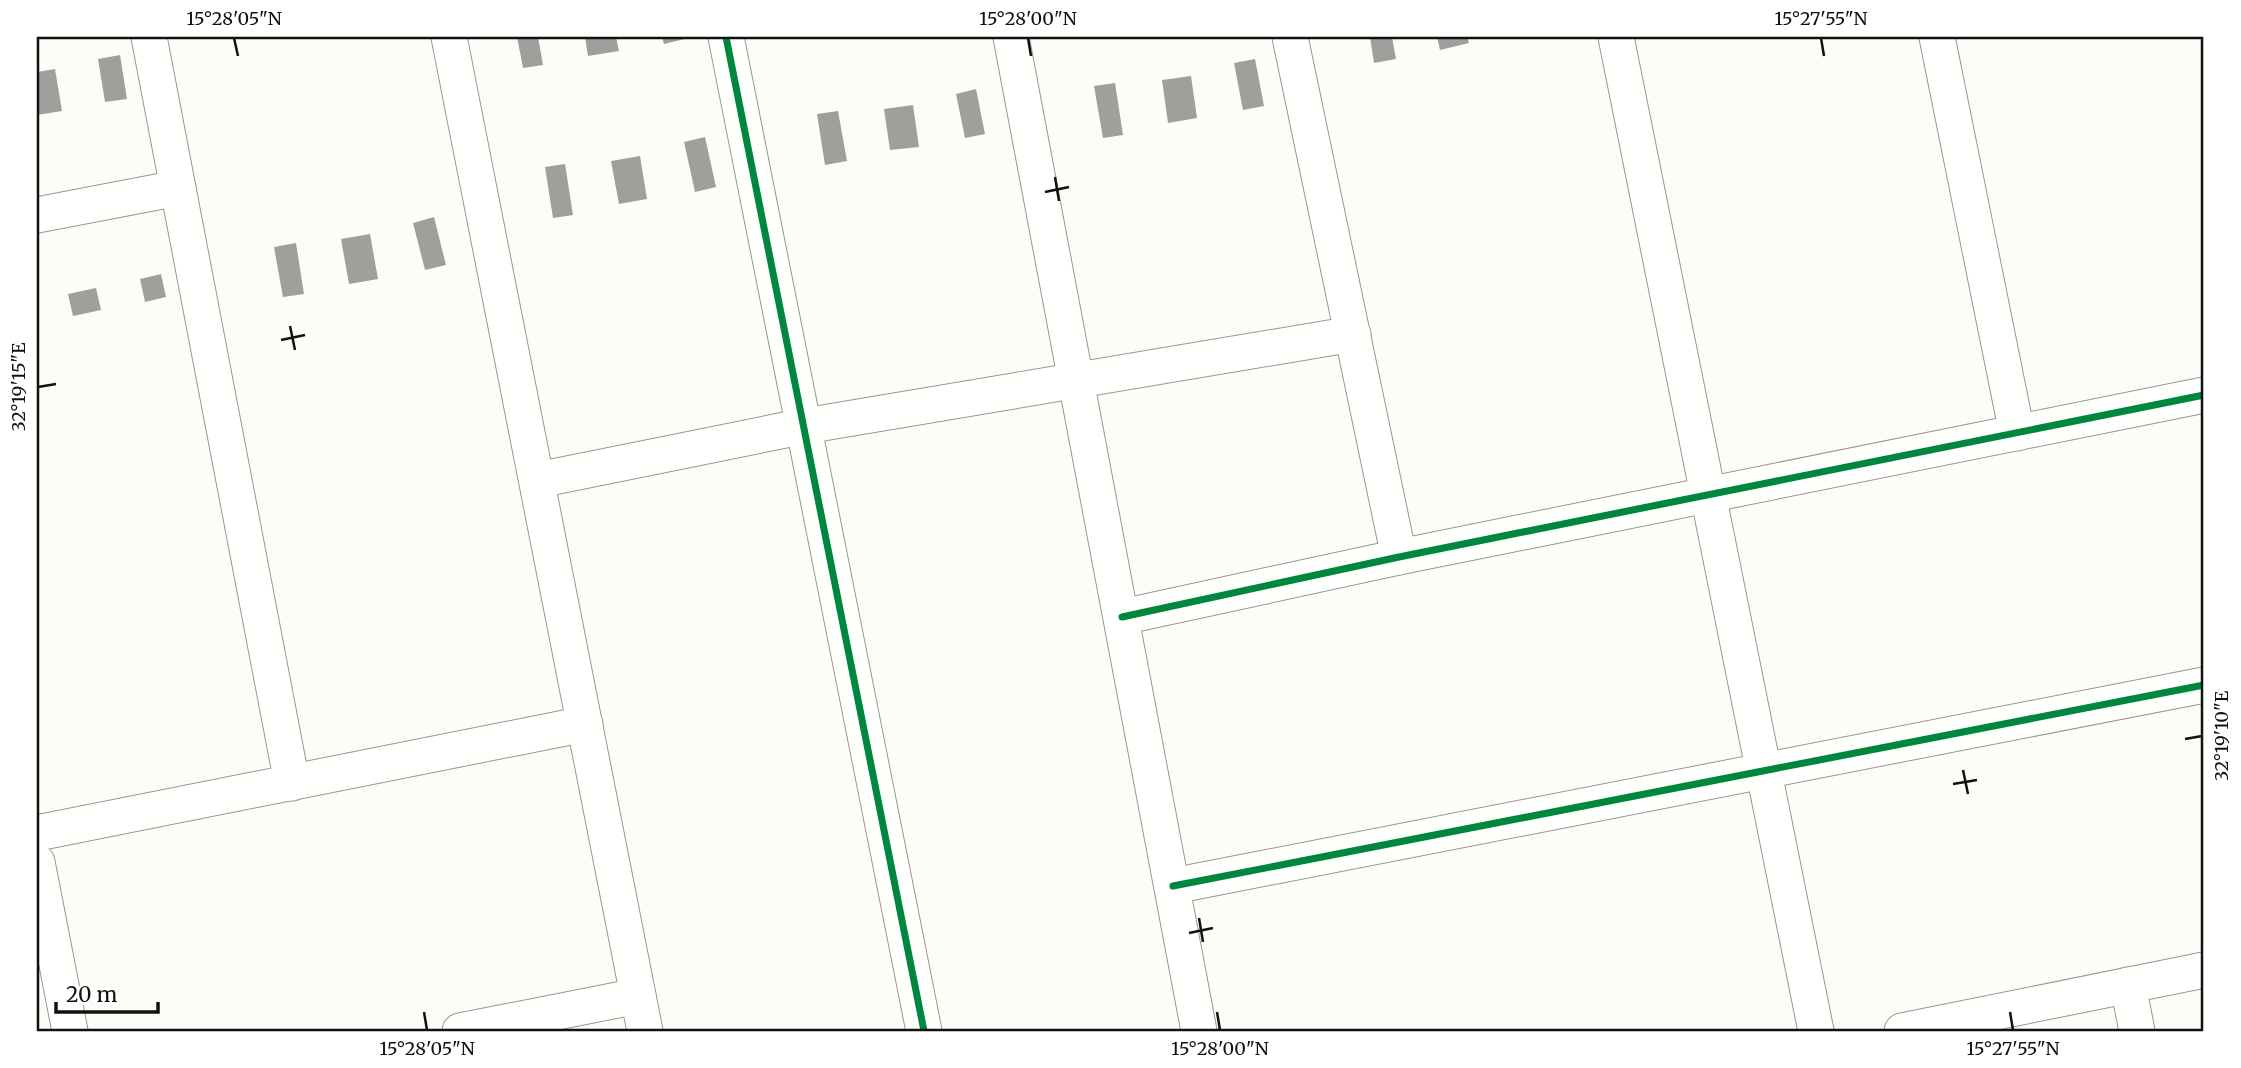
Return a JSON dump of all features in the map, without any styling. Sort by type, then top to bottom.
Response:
[{"type":"street","points":[[149,37],[292,783]]},
{"type":"street","points":[[449,37],[645,1031]]},
{"type":"street","points":[[726,37],[924,1031]]},
{"type":"street","points":[[1011,37],[1199,1031]]},
{"type":"street","points":[[1290,37],[1399,556]]},
{"type":"street","points":[[1616,37],[1816,1031]]},
{"type":"street","points":[[1937,37],[2017,433]]},
{"type":"street","points":[[37,215],[178,188]]},
{"type":"street","points":[[538,480],[804,426],[1353,334]]},
{"type":"street","points":[[1122,617],[1399,556],[2204,395]]},
{"type":"street","points":[[1173,886],[2204,685]]},
{"type":"street","points":[[37,833],[586,724]]},
{"type":"street","points":[[37,862],[70,1031]]},
{"type":"street","points":[[1902,1031],[2204,970]]},
{"type":"street","points":[[2127,985],[2137,1031]]},
{"type":"street","points":[[460,1031],[638,996]]},
{"type":"building","points":[[517,37],[538,37],[543,65],[523,68]]},
{"type":"building","points":[[585,37],[616,37],[619,51],[588,56]]},
{"type":"building","points":[[662,37],[684,37],[685,39],[664,44]]},
{"type":"building","points":[[1370,37],[1392,37],[1396,59],[1374,63]]},
{"type":"building","points":[[1437,37],[1467,37],[1469,43],[1440,50]]},
{"type":"building","points":[[120,55],[127,99],[105,102],[98,59]]},
{"type":"building","points":[[1255,59],[1264,106],[1243,110],[1234,63]]},
{"type":"building","points":[[55,69],[62,111],[37,115],[37,72]]},
{"type":"building","points":[[1191,76],[1197,118],[1168,123],[1162,80]]},
{"type":"building","points":[[1115,83],[1123,135],[1103,138],[1094,86]]},
{"type":"building","points":[[976,89],[985,134],[965,138],[956,94]]},
{"type":"building","points":[[913,105],[919,147],[890,150],[884,109]]},
{"type":"building","points":[[838,111],[847,161],[825,165],[817,114]]},
{"type":"building","points":[[705,137],[716,187],[695,192],[684,142]]},
{"type":"building","points":[[640,156],[647,199],[619,204],[611,161]]},
{"type":"building","points":[[565,164],[573,215],[553,218],[545,167]]},
{"type":"building","points":[[434,217],[446,265],[425,270],[413,223]]},
{"type":"building","points":[[370,234],[378,279],[349,284],[341,239]]},
{"type":"building","points":[[296,243],[304,294],[283,297],[274,247]]},
{"type":"building","points":[[161,274],[166,297],[145,302],[140,279]]},
{"type":"building","points":[[96,288],[101,310],[73,316],[68,294]]},
{"type":"cycle path","points":[[726,37],[924,1031]]},
{"type":"cycle path","points":[[1122,617],[1399,557],[2204,395]]},
{"type":"cycle path","points":[[1173,886],[2204,685]]}]
